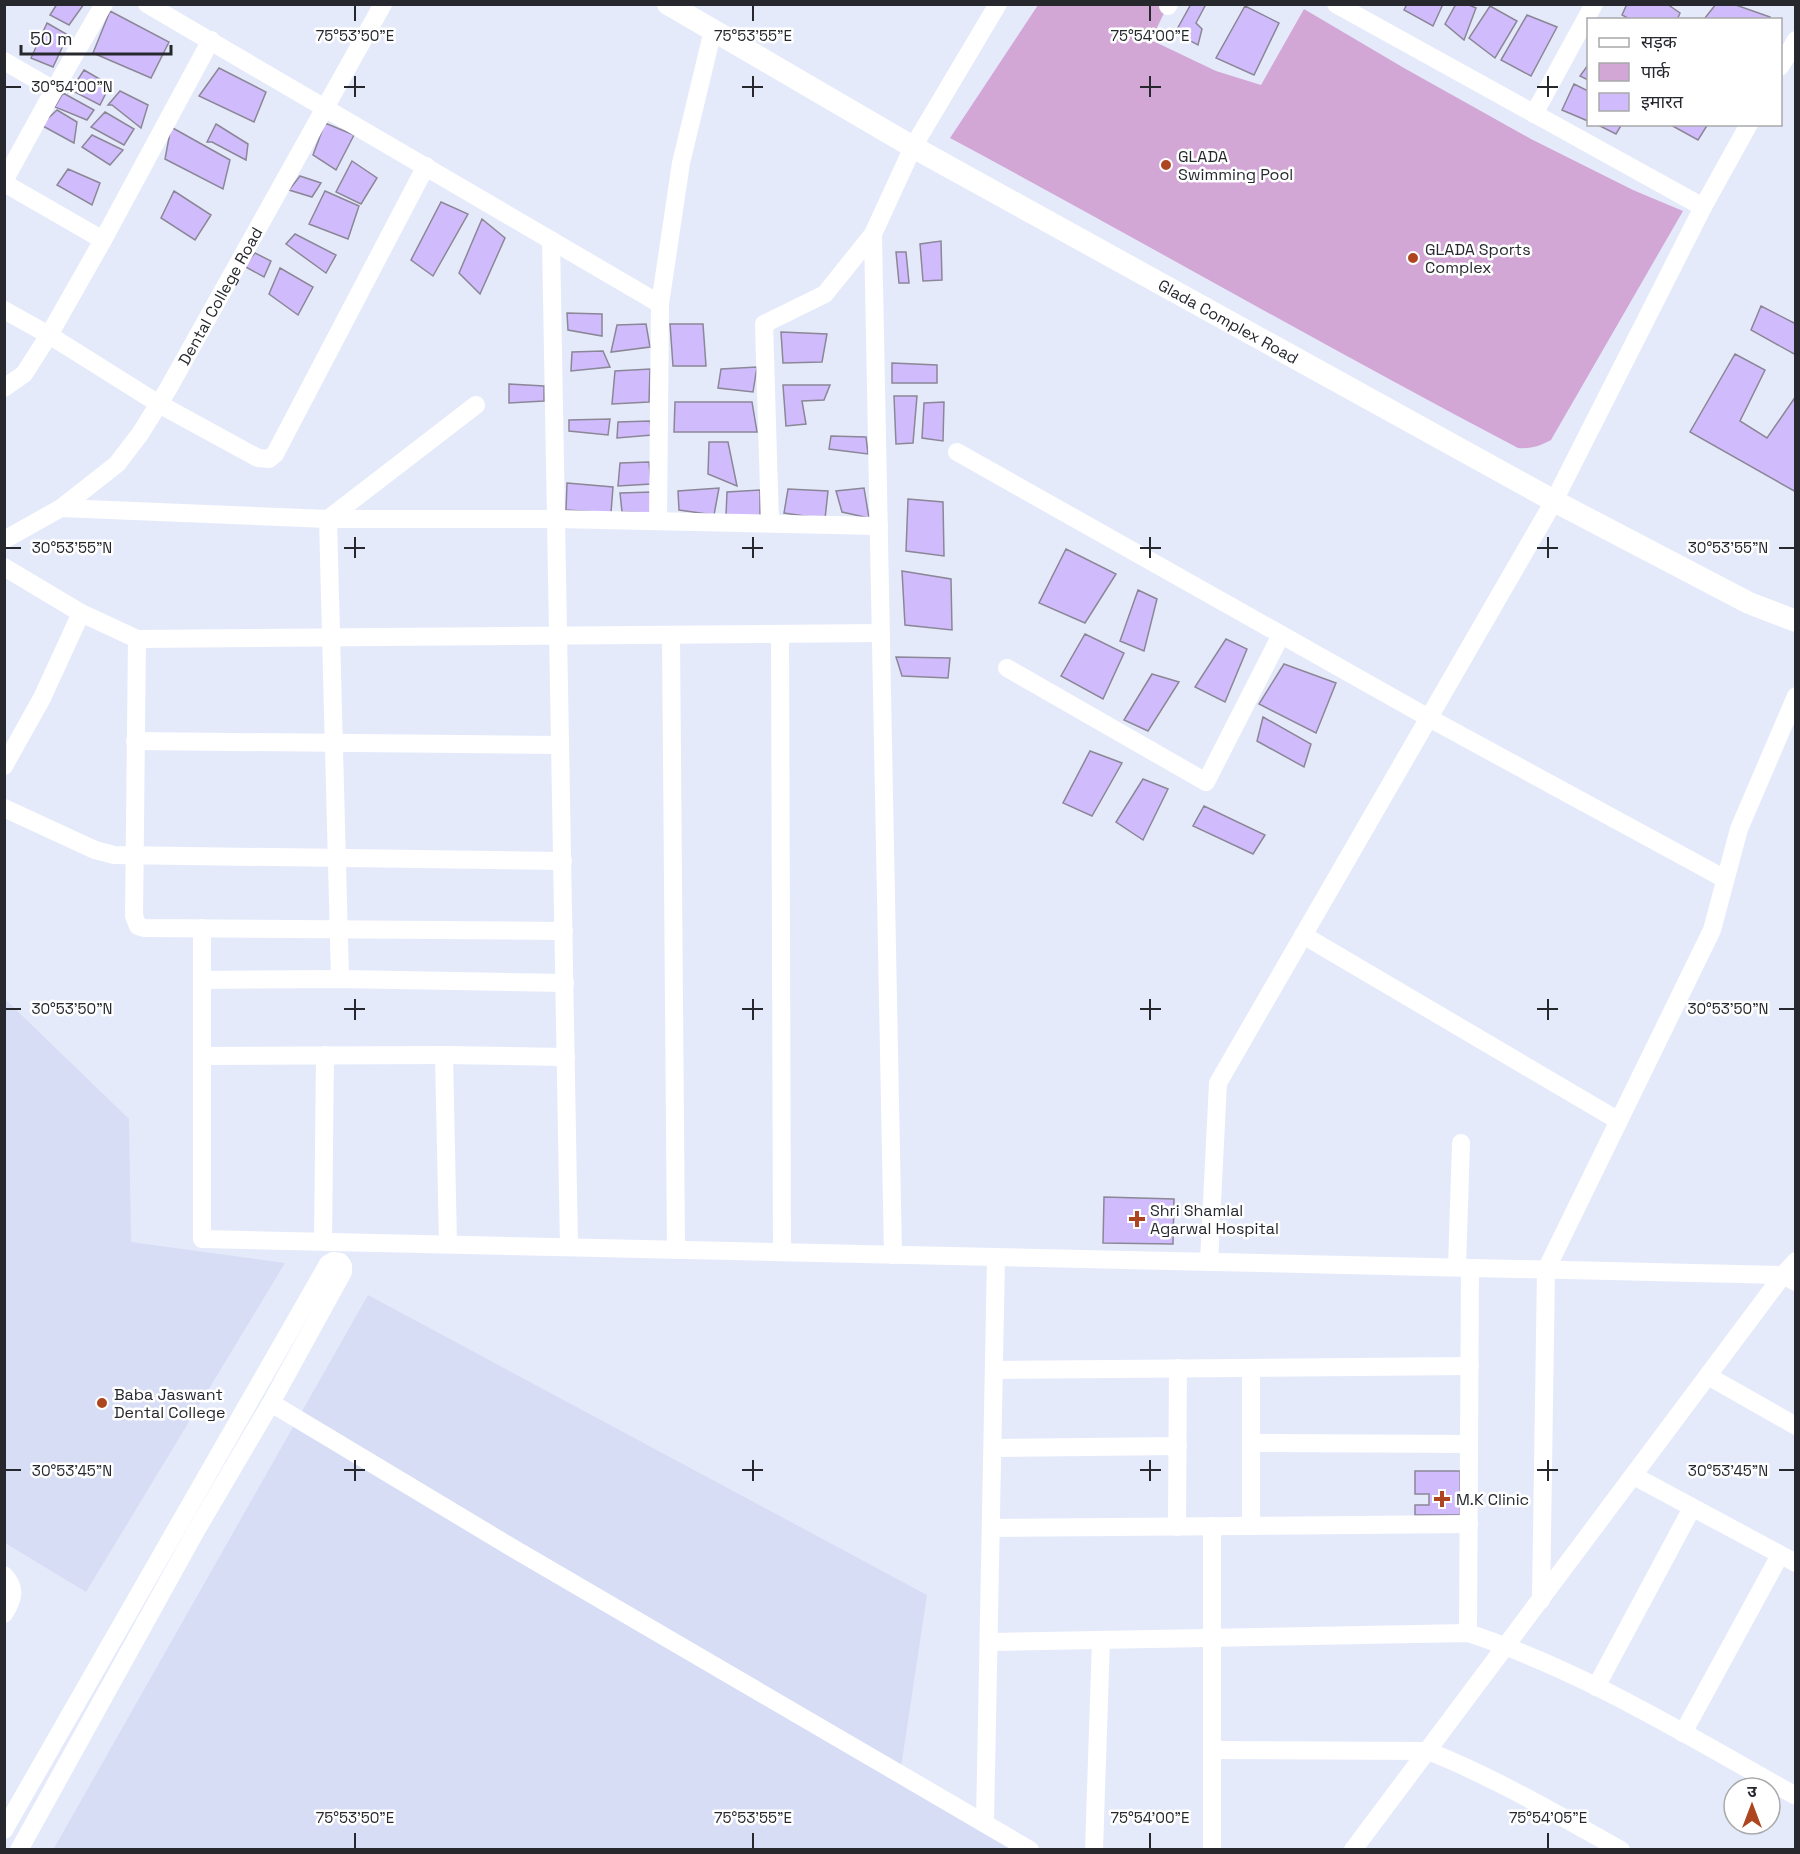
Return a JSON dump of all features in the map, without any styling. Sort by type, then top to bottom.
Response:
[{"type":"street","points":[[103,240],[4,182],[104,4]]},
{"type":"street","points":[[147,4],[660,304]]},
{"type":"street","name":"Dental College Road","points":[[4,540],[61,508],[117,464],[141,434],[383,4]]},
{"type":"street","name":"Glada Complex Road","points":[[668,4],[913,147],[1554,501],[1749,603],[1796,621]]},
{"type":"street","points":[[770,523],[764,324],[825,294],[873,234],[913,147],[998,4]]},
{"type":"street","points":[[1336,4],[1703,207]]},
{"type":"street","points":[[1534,114],[1594,4]]},
{"type":"street","points":[[658,521],[660,304],[681,163],[713,30]]},
{"type":"street","points":[[4,388],[24,374],[49,335],[211,40]]},
{"type":"street","points":[[1782,64],[1796,40]]},
{"type":"street","points":[[4,61],[54,90]]},
{"type":"street","points":[[1209,1262],[1218,1083],[1554,501],[1703,207],[1748,126]]},
{"type":"street","points":[[4,310],[49,335],[159,404],[258,458],[269,459],[275,454],[426,166]]},
{"type":"street","points":[[873,234],[893,1255]]},
{"type":"street","points":[[551,240],[570,1247]]},
{"type":"street","points":[[328,519],[476,405]]},
{"type":"street","points":[[957,452],[1429,718],[1725,879]]},
{"type":"street","points":[[61,508],[328,519],[556,519],[879,526]]},
{"type":"street","points":[[328,519],[340,979]]},
{"type":"street","points":[[4,567],[81,613],[137,639],[881,633]]},
{"type":"street","points":[[4,766],[42,698],[81,613]]},
{"type":"street","points":[[670,634],[676,1250]]},
{"type":"street","points":[[780,634],[782,1252]]},
{"type":"street","points":[[1007,668],[1206,782],[1281,635]]},
{"type":"street","points":[[137,639],[134,916],[138,926],[144,928],[564,931]]},
{"type":"street","points":[[1540,1600],[1546,1270],[1712,930],[1739,829],[1796,696]]},
{"type":"street","points":[[135,741],[560,745]]},
{"type":"street","points":[[4,808],[95,850],[114,855],[563,861]]},
{"type":"street","points":[[202,928],[202,1239],[1546,1270],[1789,1279]]},
{"type":"street","points":[[1303,935],[1619,1121]]},
{"type":"street","points":[[202,980],[340,979],[565,983]]},
{"type":"street","points":[[323,1241],[325,1055]]},
{"type":"street","points":[[444,1055],[448,1244]]},
{"type":"street","points":[[202,1056],[566,1057]]},
{"type":"street","points":[[1461,1143],[1464,1268],[1470,1366],[1468,1633]]},
{"type":"street","points":[[339,1262],[350,1242]]},
{"type":"street","points":[[985,1822],[996,1257]]},
{"type":"street","points":[[4,1830],[328,1264],[333,1261],[339,1262],[343,1266],[343,1272],[19,1850]]},
{"type":"street","points":[[1353,1850],[1707,1376],[1789,1279],[1796,1261]]},
{"type":"street","points":[[994,1370],[1470,1366]]},
{"type":"street","points":[[1177,1527],[1178,1368]]},
{"type":"street","points":[[1251,1368],[1251,1526]]},
{"type":"street","points":[[1707,1376],[1796,1426]]},
{"type":"street","points":[[270,1403],[526,1556],[1030,1850]]},
{"type":"street","points":[[1251,1443],[1469,1444]]},
{"type":"street","points":[[993,1448],[1178,1446]]},
{"type":"street","points":[[1634,1476],[1788,1559],[1683,1733]]},
{"type":"street","points":[[1596,1687],[1692,1508]]},
{"type":"street","points":[[991,1528],[1469,1524]]},
{"type":"street","points":[[1212,1526],[1212,1850]]},
{"type":"street","points":[[4,1575],[10,1580],[14,1591],[4,1614]]},
{"type":"street","points":[[989,1642],[1468,1633],[1507,1646],[1596,1687],[1796,1796]]},
{"type":"street","points":[[1094,1850],[1101,1640]]},
{"type":"street","points":[[1212,1750],[1428,1751],[1462,1764],[1621,1850]]},
{"type":"shaded area","name":"Baba Jaswant Dental College","points":[[5,999],[129,1119],[131,1242],[285,1263],[86,1592],[5,1543]]},
{"type":"shaded area","points":[[368,1295],[927,1595],[899,1781],[1023,1850],[53,1850]]},
{"type":"green space","name":"GLADA Sports Complex","points":[[1038,5],[1158,5],[1166,9],[1151,40],[1216,71],[1261,85],[1304,9],[1531,139],[1633,190],[1683,211],[1551,440],[1535,447],[1518,448],[950,138]]},
{"type":"building","points":[[57,4],[84,4],[69,25],[50,15]]},
{"type":"building","points":[[1191,4],[1206,4],[1196,23],[1202,29],[1198,45],[1175,33]]},
{"type":"building","points":[[1407,4],[1443,4],[1433,26],[1404,10]]},
{"type":"building","points":[[1456,4],[1467,4],[1476,8],[1464,40],[1445,24]]},
{"type":"building","points":[[1627,4],[1667,4],[1680,13],[1678,18],[1627,18],[1622,15]]},
{"type":"building","points":[[1716,4],[1733,4],[1770,17],[1770,18],[1705,18]]},
{"type":"building","points":[[1245,6],[1279,23],[1254,75],[1216,58]]},
{"type":"building","points":[[1490,6],[1517,21],[1495,58],[1469,38]]},
{"type":"building","points":[[110,11],[169,42],[151,78],[93,53]]},
{"type":"building","points":[[1527,15],[1557,27],[1531,76],[1501,60]]},
{"type":"building","points":[[47,23],[68,35],[53,67],[31,58]]},
{"type":"building","points":[[1587,66],[1587,80],[1580,76]]},
{"type":"building","points":[[219,68],[266,92],[254,122],[199,96]]},
{"type":"building","points":[[84,70],[110,85],[100,105],[75,92],[69,93]]},
{"type":"building","points":[[1574,84],[1587,90],[1587,121],[1562,110]]},
{"type":"building","points":[[120,91],[148,105],[141,128],[112,105],[108,105]]},
{"type":"building","points":[[63,93],[94,110],[87,120],[55,107]]},
{"type":"building","points":[[57,110],[77,122],[74,143],[41,125]]},
{"type":"building","points":[[105,112],[134,129],[124,145],[91,127]]},
{"type":"building","points":[[325,123],[354,135],[336,170],[313,155]]},
{"type":"building","points":[[216,124],[248,144],[246,160],[212,142],[207,142]]},
{"type":"building","points":[[1600,126],[1621,126],[1616,134]]},
{"type":"building","points":[[1673,126],[1707,126],[1698,140]]},
{"type":"building","points":[[171,127],[230,160],[223,189],[165,159]]},
{"type":"building","points":[[92,135],[123,150],[110,165],[82,147]]},
{"type":"building","points":[[352,161],[377,178],[361,204],[336,192]]},
{"type":"building","points":[[68,169],[100,183],[92,205],[57,185]]},
{"type":"building","points":[[300,176],[321,183],[312,197],[289,190]]},
{"type":"building","points":[[174,191],[211,215],[195,240],[161,218]]},
{"type":"building","points":[[325,191],[359,206],[348,239],[309,224]]},
{"type":"building","points":[[441,202],[468,214],[433,276],[411,260]]},
{"type":"building","points":[[482,219],[505,238],[480,294],[459,273]]},
{"type":"building","points":[[295,234],[336,255],[326,273],[286,244]]},
{"type":"building","points":[[941,241],[942,280],[923,281],[920,244]]},
{"type":"building","points":[[896,252],[906,252],[909,283],[899,283]]},
{"type":"building","points":[[255,253],[271,261],[264,277],[244,266]]},
{"type":"building","points":[[280,268],[313,287],[298,315],[269,294]]},
{"type":"building","points":[[1761,306],[1796,324],[1796,355],[1751,330]]},
{"type":"building","points":[[567,313],[602,314],[602,336],[568,330]]},
{"type":"building","points":[[646,324],[650,347],[611,352],[617,325]]},
{"type":"building","points":[[670,324],[703,324],[706,366],[673,366]]},
{"type":"building","points":[[781,332],[827,334],[822,362],[783,363]]},
{"type":"building","points":[[603,351],[610,367],[571,371],[572,352]]},
{"type":"building","points":[[1735,354],[1765,370],[1740,421],[1767,438],[1796,396],[1796,492],[1690,432]]},
{"type":"building","points":[[892,363],[937,365],[937,383],[892,383]]},
{"type":"building","points":[[757,367],[753,392],[718,388],[721,369]]},
{"type":"building","points":[[650,369],[649,402],[612,404],[615,371]]},
{"type":"building","points":[[509,384],[544,386],[544,401],[509,403]]},
{"type":"building","points":[[783,385],[830,385],[824,400],[802,401],[806,424],[786,426]]},
{"type":"building","points":[[894,396],[917,396],[913,443],[896,444]]},
{"type":"building","points":[[675,402],[752,402],[757,432],[674,432]]},
{"type":"building","points":[[944,402],[943,441],[922,438],[924,403]]},
{"type":"building","points":[[610,419],[608,435],[569,431],[569,420]]},
{"type":"building","points":[[650,421],[652,435],[617,438],[618,422]]},
{"type":"building","points":[[831,436],[866,437],[868,454],[829,449]]},
{"type":"building","points":[[709,442],[728,442],[737,486],[708,474]]},
{"type":"building","points":[[649,462],[651,484],[618,486],[620,463]]},
{"type":"building","points":[[567,483],[613,487],[611,513],[566,510]]},
{"type":"building","points":[[719,488],[714,515],[679,510],[678,491]]},
{"type":"building","points":[[864,488],[869,518],[842,512],[836,491]]},
{"type":"building","points":[[788,489],[828,491],[825,519],[784,513]]},
{"type":"building","points":[[760,490],[760,516],[726,515],[727,492]]},
{"type":"building","points":[[653,492],[650,513],[622,512],[620,493]]},
{"type":"building","points":[[908,499],[943,502],[944,556],[906,551]]},
{"type":"building","points":[[1066,549],[1116,574],[1085,623],[1039,603]]},
{"type":"building","points":[[902,571],[951,579],[952,630],[905,625]]},
{"type":"building","points":[[1138,590],[1157,599],[1144,651],[1120,641]]},
{"type":"building","points":[[1085,634],[1124,653],[1103,699],[1061,676]]},
{"type":"building","points":[[1226,639],[1247,649],[1225,702],[1195,687]]},
{"type":"building","points":[[896,657],[950,658],[948,678],[902,676]]},
{"type":"building","points":[[1284,664],[1336,683],[1316,733],[1259,704]]},
{"type":"building","points":[[1152,674],[1179,682],[1148,731],[1124,720]]},
{"type":"building","points":[[1263,717],[1311,744],[1304,767],[1257,741]]},
{"type":"building","points":[[1090,751],[1122,763],[1092,816],[1063,803]]},
{"type":"building","points":[[1143,779],[1168,789],[1143,840],[1116,822]]},
{"type":"building","points":[[1204,806],[1265,835],[1253,854],[1193,826]]},
{"type":"building","points":[[1104,1197],[1174,1199],[1173,1244],[1103,1243]]},
{"type":"building","points":[[1415,1471],[1460,1471],[1460,1515],[1415,1515],[1415,1505],[1429,1505],[1429,1494],[1415,1494]]},
{"type":"place","name":"GLADA Swimming Pool","points":[[1166,165]]},
{"type":"place","name":"GLADA Sports Complex","points":[[1413,258]]},
{"type":"place","name":"Shri Shamlal Agarwal Hospital","points":[[1137,1219]]},
{"type":"place","name":"Baba Jaswant Dental College","points":[[102,1403]]},
{"type":"place","name":"M.K Clinic","points":[[1442,1499]]}]
